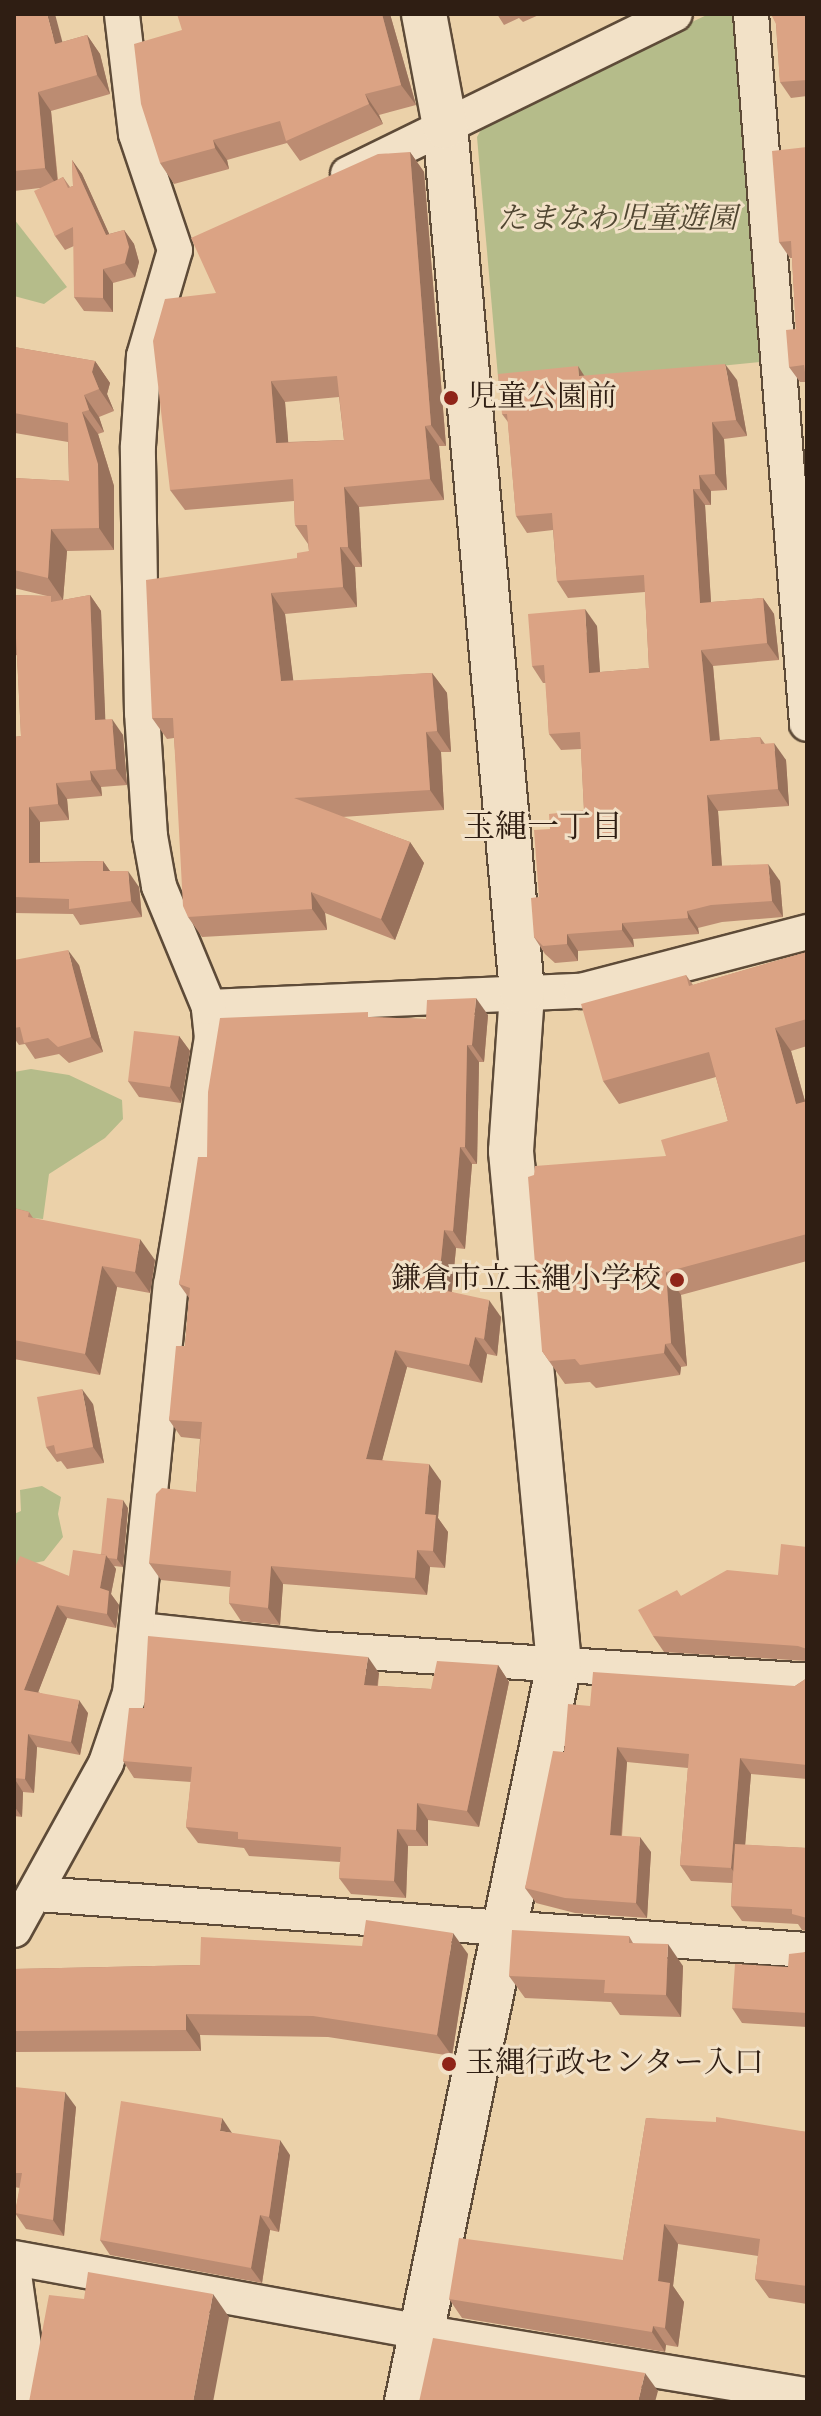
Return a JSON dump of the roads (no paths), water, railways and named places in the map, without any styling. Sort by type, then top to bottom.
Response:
[{"type":"street","points":[[14,1930],[38,1894],[106,1763],[130,1693],[140,1630],[164,1347],[212,1038],[209,1007],[159,886],[142,713],[138,446],[144,356],[187,244],[136,134],[122,14]]},
{"type":"street","points":[[407,2402],[559,1664],[511,1151],[522,992],[445,126],[424,14]]},
{"type":"street","points":[[316,187],[675,14]]},
{"type":"street","points":[[751,14],[807,724]]},
{"type":"street","points":[[209,1007],[581,991],[807,932]]},
{"type":"street","points":[[140,1630],[318,1649],[807,1681]]},
{"type":"street","points":[[38,1894],[807,1950]]},
{"type":"street","points":[[14,2258],[421,2332],[807,2395]]},
{"type":"street","points":[[14,2274],[28,2374],[23,2402]]},
{"type":"place","name":"児童公園前","points":[[451,398]]},
{"type":"place","name":"鎌倉市立玉縄小学校","points":[[677,1280]]},
{"type":"place","name":"玉縄行政センター入口","points":[[449,2064]]},
{"type":"district","name":"玉縄一丁目","points":[[543,829]]},
{"type":"park label","name":"たまなわ児童遊園","points":[[617,220]]}]
